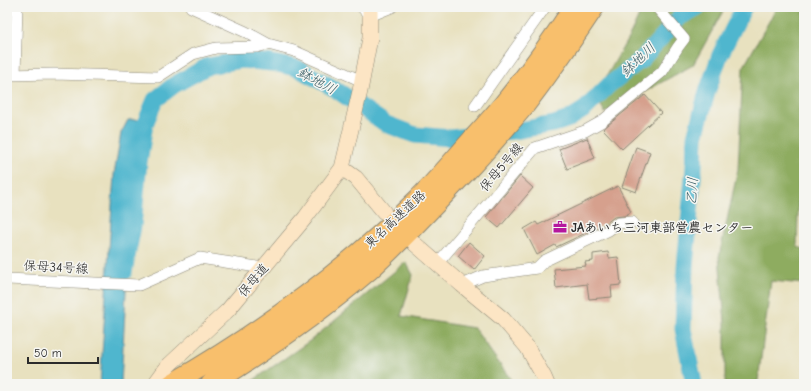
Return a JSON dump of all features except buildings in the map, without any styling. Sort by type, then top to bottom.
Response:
[{"type":"highway","name":"東名高速道路","points":[[175,382],[250,336],[285,312],[354,258],[386,230],[417,200],[502,106],[535,64],[574,7]]},
{"type":"highway","name":"東名高速道路","points":[[211,384],[249,360],[336,297],[368,271],[429,212],[487,149],[524,105],[569,45],[594,7]]},
{"type":"street","points":[[17,7],[11,75],[54,74],[158,77],[193,54],[216,48],[258,47],[268,44]]},
{"type":"street","points":[[191,7],[246,32],[268,44],[294,51],[361,86]]},
{"type":"street","points":[[384,212],[356,178],[342,168],[361,86],[370,38],[367,10],[392,7]]},
{"type":"street","points":[[476,106],[545,7]]},
{"type":"street","name":"保母5号線","points":[[437,264],[535,148],[585,131],[600,122],[662,72],[684,39],[659,8]]},
{"type":"street","name":"保母道","points":[[156,384],[168,366],[228,310],[305,218],[342,168]]},
{"type":"street","points":[[462,285],[484,276],[537,268],[544,261],[609,230],[618,223],[632,222]]},
{"type":"street","points":[[415,244],[503,319],[527,347],[547,384]]},
{"type":"street","name":"保母34号線","points":[[7,279],[139,285],[200,258],[263,268]]},
{"type":"green space","points":[[643,7],[725,7],[693,65],[605,113],[596,95],[631,33]]},
{"type":"green space","points":[[777,7],[804,7],[804,170],[799,183],[797,246],[804,250],[804,284],[771,281],[758,381],[745,384],[725,384],[725,322],[719,257],[738,169],[743,68]]},
{"type":"green space","points":[[406,262],[413,275],[401,316],[474,328],[514,384],[248,384],[311,340]]},
{"type":"water","points":[[151,119],[132,181],[121,384],[100,384],[114,175],[121,133],[128,120]]},
{"type":"waterway","name":"鉢地川","points":[[124,272],[133,226],[139,162],[145,124],[155,100],[174,85],[208,66],[242,60],[272,63],[297,68],[335,89],[386,124],[415,135],[451,138],[520,130],[554,124],[569,119],[585,109],[609,85],[641,60],[680,17],[698,7]]},
{"type":"waterway","name":"乙川","points":[[694,384],[683,329],[685,267],[694,167],[695,137],[707,92],[720,55],[744,7]]},
{"type":"place","name":"JAあいち三河東部営農センター","points":[[560,227]]}]
